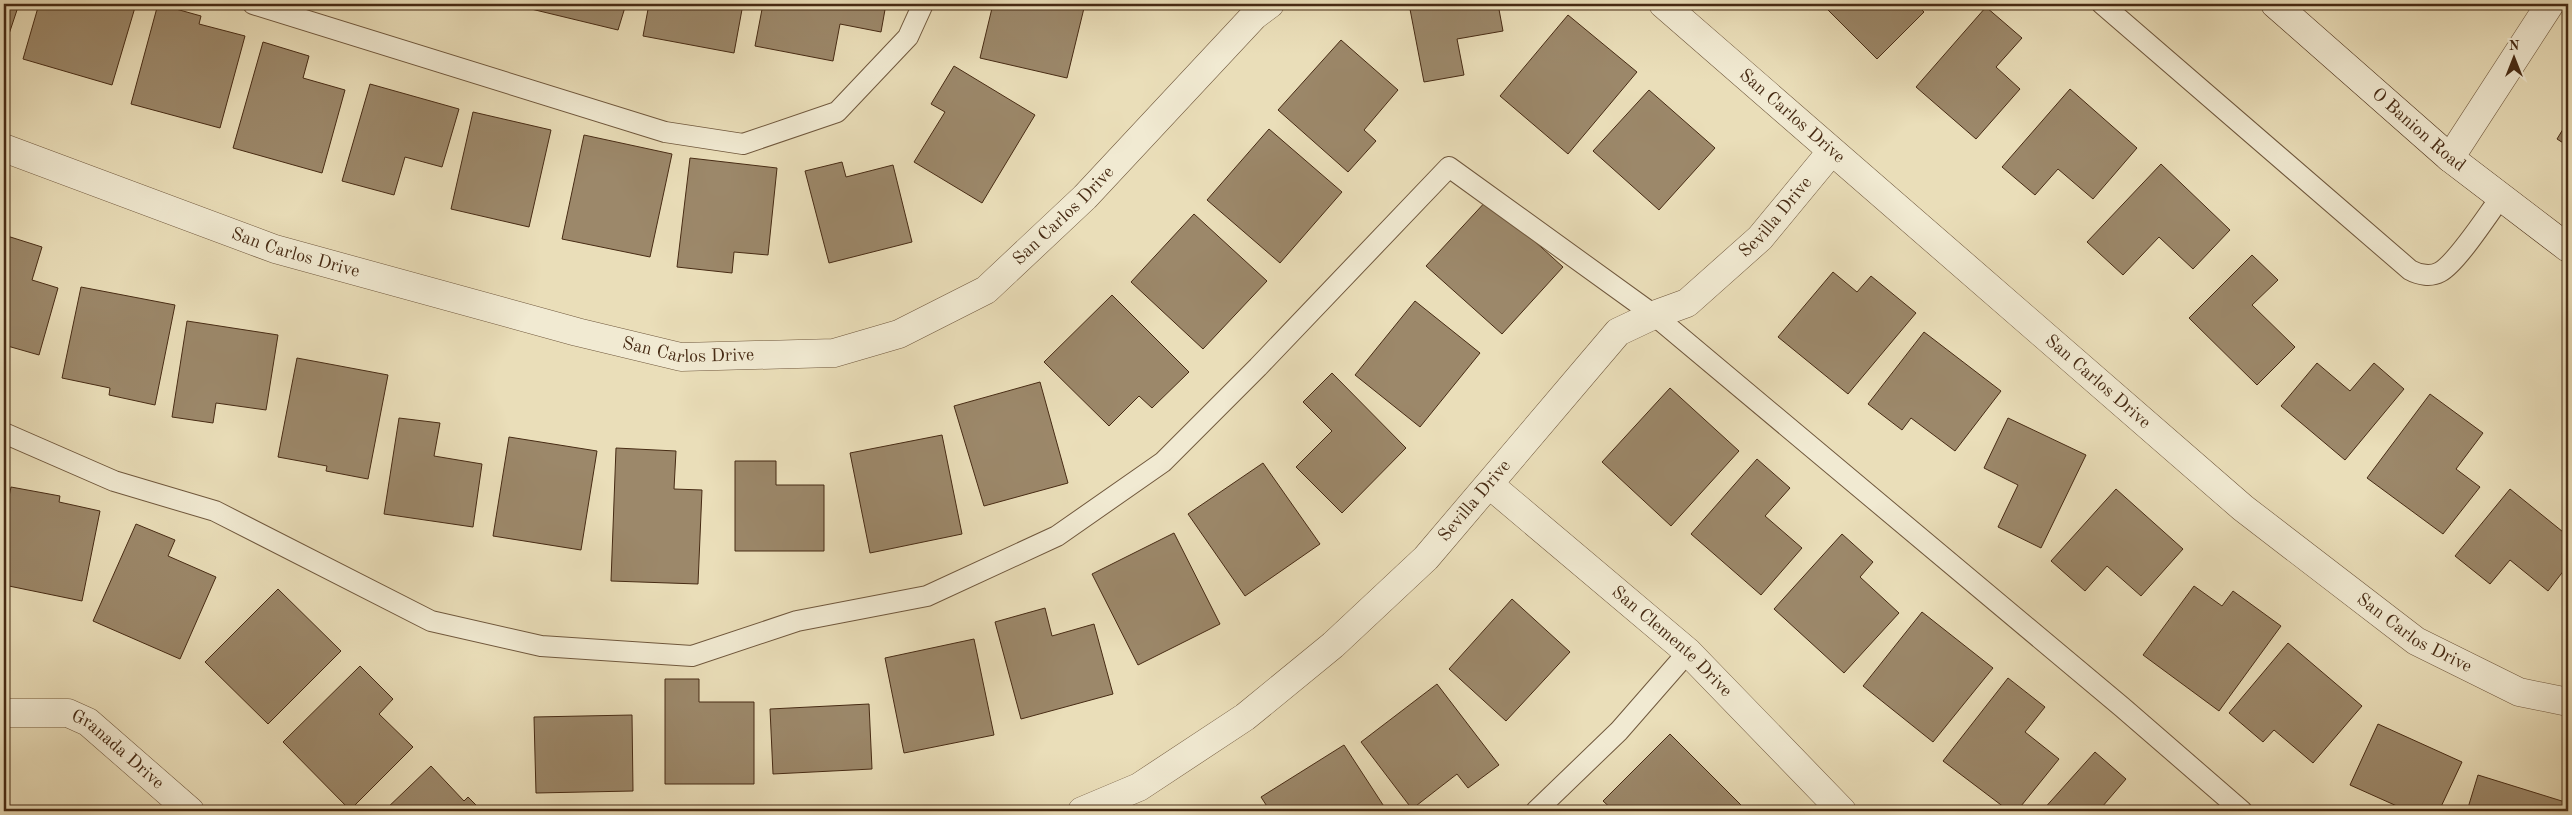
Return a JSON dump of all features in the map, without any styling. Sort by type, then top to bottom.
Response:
[{"type":"street","name":"San Carlos Drive","points":[[1662,4],[2243,508],[2416,641],[2518,692],[2568,702]]},
{"type":"street","name":"O Banion Road","points":[[2275,4],[2450,158],[2568,248]]},
{"type":"street","points":[[2450,158],[2550,4]]},
{"type":"street","name":"San Carlos Drive","points":[[4,148],[275,249],[587,334],[681,356],[834,353],[899,334],[986,290],[1085,197],[1253,8]]},
{"type":"street","name":"Sevilla Drive","points":[[1082,811],[1139,787],[1245,718],[1333,645],[1426,558],[1618,332],[1654,315],[1687,303],[1760,238],[1831,152]]},
{"type":"street","name":"San Clemente Drive","points":[[1490,484],[1688,652],[1842,811]]},
{"type":"street","name":"Granada Drive","points":[[4,713],[68,713],[88,722],[190,811]]},
{"type":"lane","points":[[252,4],[665,132],[743,144],[837,112],[908,37],[923,4]]},
{"type":"lane","points":[[2102,4],[2410,270],[2419,275],[2440,272],[2454,259],[2501,197]]},
{"type":"lane","points":[[4,432],[114,481],[215,511],[431,621],[541,646],[692,656],[797,621],[927,596],[1057,536],[1163,462],[1258,367],[1449,167],[1654,315],[2115,700],[2242,811]]},
{"type":"lane","points":[[1536,811],[1619,731],[1688,652]]},
{"type":"building","points":[[4,4],[19,4],[8,37],[4,35]]},
{"type":"building","points":[[39,4],[136,4],[112,85],[23,59]]},
{"type":"building","points":[[158,4],[201,16],[199,24],[245,36],[220,128],[131,104]]},
{"type":"building","points":[[528,4],[626,4],[618,30],[527,8]]},
{"type":"building","points":[[649,4],[743,4],[734,53],[643,36]]},
{"type":"building","points":[[763,4],[886,4],[881,32],[840,24],[833,61],[755,46]]},
{"type":"building","points":[[993,4],[1085,4],[1067,78],[980,58]]},
{"type":"building","points":[[1409,4],[1498,4],[1503,31],[1457,39],[1464,75],[1424,82]]},
{"type":"building","points":[[1822,4],[1916,4],[1924,12],[1877,59]]},
{"type":"building","points":[[1986,7],[2022,38],[1996,67],[2020,89],[1976,139],[1916,87]]},
{"type":"building","points":[[1568,15],[1637,72],[1568,154],[1500,96]]},
{"type":"building","points":[[1341,40],[1398,90],[1364,130],[1376,141],[1348,172],[1278,110]]},
{"type":"building","points":[[263,42],[309,56],[303,78],[345,90],[322,173],[233,148]]},
{"type":"building","points":[[954,66],[1035,115],[982,203],[914,162],[945,112],[931,104]]},
{"type":"building","points":[[370,84],[459,109],[442,167],[405,157],[394,195],[342,181]]},
{"type":"building","points":[[2070,89],[2137,148],[2093,199],[2058,169],[2035,195],[2002,167]]},
{"type":"building","points":[[1649,90],[1715,148],[1659,210],[1593,151]]},
{"type":"building","points":[[473,112],[551,130],[529,227],[451,209]]},
{"type":"building","points":[[2568,121],[2568,146],[2557,139]]},
{"type":"building","points":[[1269,129],[1342,192],[1280,263],[1207,200]]},
{"type":"building","points":[[584,135],[672,154],[650,257],[562,239]]},
{"type":"building","points":[[690,158],[777,168],[768,255],[734,252],[732,273],[677,267]]},
{"type":"building","points":[[842,162],[846,177],[893,165],[912,242],[829,263],[805,171]]},
{"type":"building","points":[[2161,164],[2230,230],[2193,269],[2159,237],[2123,275],[2087,242]]},
{"type":"building","points":[[1488,199],[1563,267],[1502,334],[1426,266]]},
{"type":"building","points":[[1194,214],[1267,281],[1203,349],[1131,282]]},
{"type":"building","points":[[4,235],[42,247],[32,280],[58,288],[39,355],[4,345]]},
{"type":"building","points":[[2252,255],[2278,280],[2252,305],[2295,347],[2257,385],[2189,318]]},
{"type":"building","points":[[1833,272],[1857,292],[1871,276],[1916,313],[1848,394],[1778,337]]},
{"type":"building","points":[[81,287],[175,305],[155,405],[109,395],[110,388],[62,378]]},
{"type":"building","points":[[1112,295],[1189,372],[1152,408],[1139,396],[1109,426],[1044,362]]},
{"type":"building","points":[[1415,301],[1480,353],[1420,427],[1355,375]]},
{"type":"building","points":[[187,321],[278,335],[266,410],[216,403],[213,423],[172,417]]},
{"type":"building","points":[[1924,332],[2001,391],[1955,451],[1911,418],[1902,430],[1868,404]]},
{"type":"building","points":[[297,358],[388,375],[368,479],[326,471],[327,466],[278,457]]},
{"type":"building","points":[[2317,363],[2350,391],[2374,363],[2404,389],[2345,460],[2281,406]]},
{"type":"building","points":[[1332,373],[1406,448],[1342,513],[1296,467],[1332,431],[1303,402]]},
{"type":"building","points":[[1040,382],[1068,483],[984,506],[954,406]]},
{"type":"building","points":[[1670,388],[1739,451],[1671,526],[1602,462]]},
{"type":"building","points":[[2430,394],[2483,433],[2456,469],[2480,487],[2443,534],[2367,478]]},
{"type":"building","points":[[399,418],[440,423],[434,456],[482,464],[473,527],[384,514]]},
{"type":"building","points":[[2008,418],[2086,455],[2041,548],[1998,527],[2018,485],[1984,468]]},
{"type":"building","points":[[942,435],[962,534],[870,553],[850,453]]},
{"type":"building","points":[[509,437],[597,451],[581,550],[493,536]]},
{"type":"building","points":[[616,448],[676,451],[674,489],[702,490],[698,584],[611,581]]},
{"type":"building","points":[[1757,459],[1790,488],[1765,516],[1802,548],[1761,595],[1691,534]]},
{"type":"building","points":[[735,461],[776,461],[776,485],[824,485],[824,551],[735,551]]},
{"type":"building","points":[[1263,463],[1320,544],[1245,596],[1188,514]]},
{"type":"building","points":[[11,487],[60,496],[59,502],[100,511],[82,601],[4,585],[4,521]]},
{"type":"building","points":[[2116,489],[2183,549],[2141,596],[2107,566],[2085,591],[2051,561]]},
{"type":"building","points":[[2510,489],[2568,536],[2568,565],[2548,591],[2510,560],[2490,584],[2455,556]]},
{"type":"building","points":[[136,524],[175,540],[168,556],[216,577],[180,659],[93,621]]},
{"type":"building","points":[[1174,533],[1220,624],[1138,665],[1092,574]]},
{"type":"building","points":[[1842,534],[1873,562],[1860,577],[1899,613],[1844,673],[1774,609]]},
{"type":"building","points":[[2194,586],[2222,606],[2233,591],[2281,626],[2219,711],[2143,655]]},
{"type":"building","points":[[278,589],[341,651],[268,724],[205,662]]},
{"type":"building","points":[[1512,599],[1570,652],[1506,721],[1449,669]]},
{"type":"building","points":[[1045,608],[1052,636],[1094,624],[1113,694],[1021,719],[995,622]]},
{"type":"building","points":[[1922,612],[1993,668],[1933,742],[1863,686]]},
{"type":"building","points":[[974,639],[994,735],[904,753],[885,658]]},
{"type":"building","points":[[2288,643],[2362,706],[2313,763],[2274,730],[2263,742],[2229,713]]},
{"type":"building","points":[[360,666],[393,699],[379,714],[413,747],[350,810],[283,742]]},
{"type":"building","points":[[2008,678],[2045,707],[2025,732],[2059,759],[2017,811],[2009,811],[1943,761]]},
{"type":"building","points":[[665,679],[699,679],[699,702],[754,702],[754,784],[665,784]]},
{"type":"building","points":[[1437,684],[1499,765],[1468,788],[1457,774],[1412,809],[1361,742]]},
{"type":"building","points":[[869,704],[872,769],[773,774],[770,709]]},
{"type":"building","points":[[632,715],[633,791],[536,793],[534,717]]},
{"type":"building","points":[[2378,724],[2462,762],[2439,811],[2408,811],[2350,785]]},
{"type":"building","points":[[1670,734],[1742,806],[1736,811],[1614,811],[1603,801]]},
{"type":"building","points":[[1344,745],[1387,811],[1270,811],[1261,797]]},
{"type":"building","points":[[2095,752],[2126,779],[2102,807],[2107,811],[2042,811]]},
{"type":"building","points":[[431,766],[464,801],[468,797],[482,811],[384,811]]},
{"type":"building","points":[[2478,775],[2565,802],[2562,811],[2467,811]]}]
